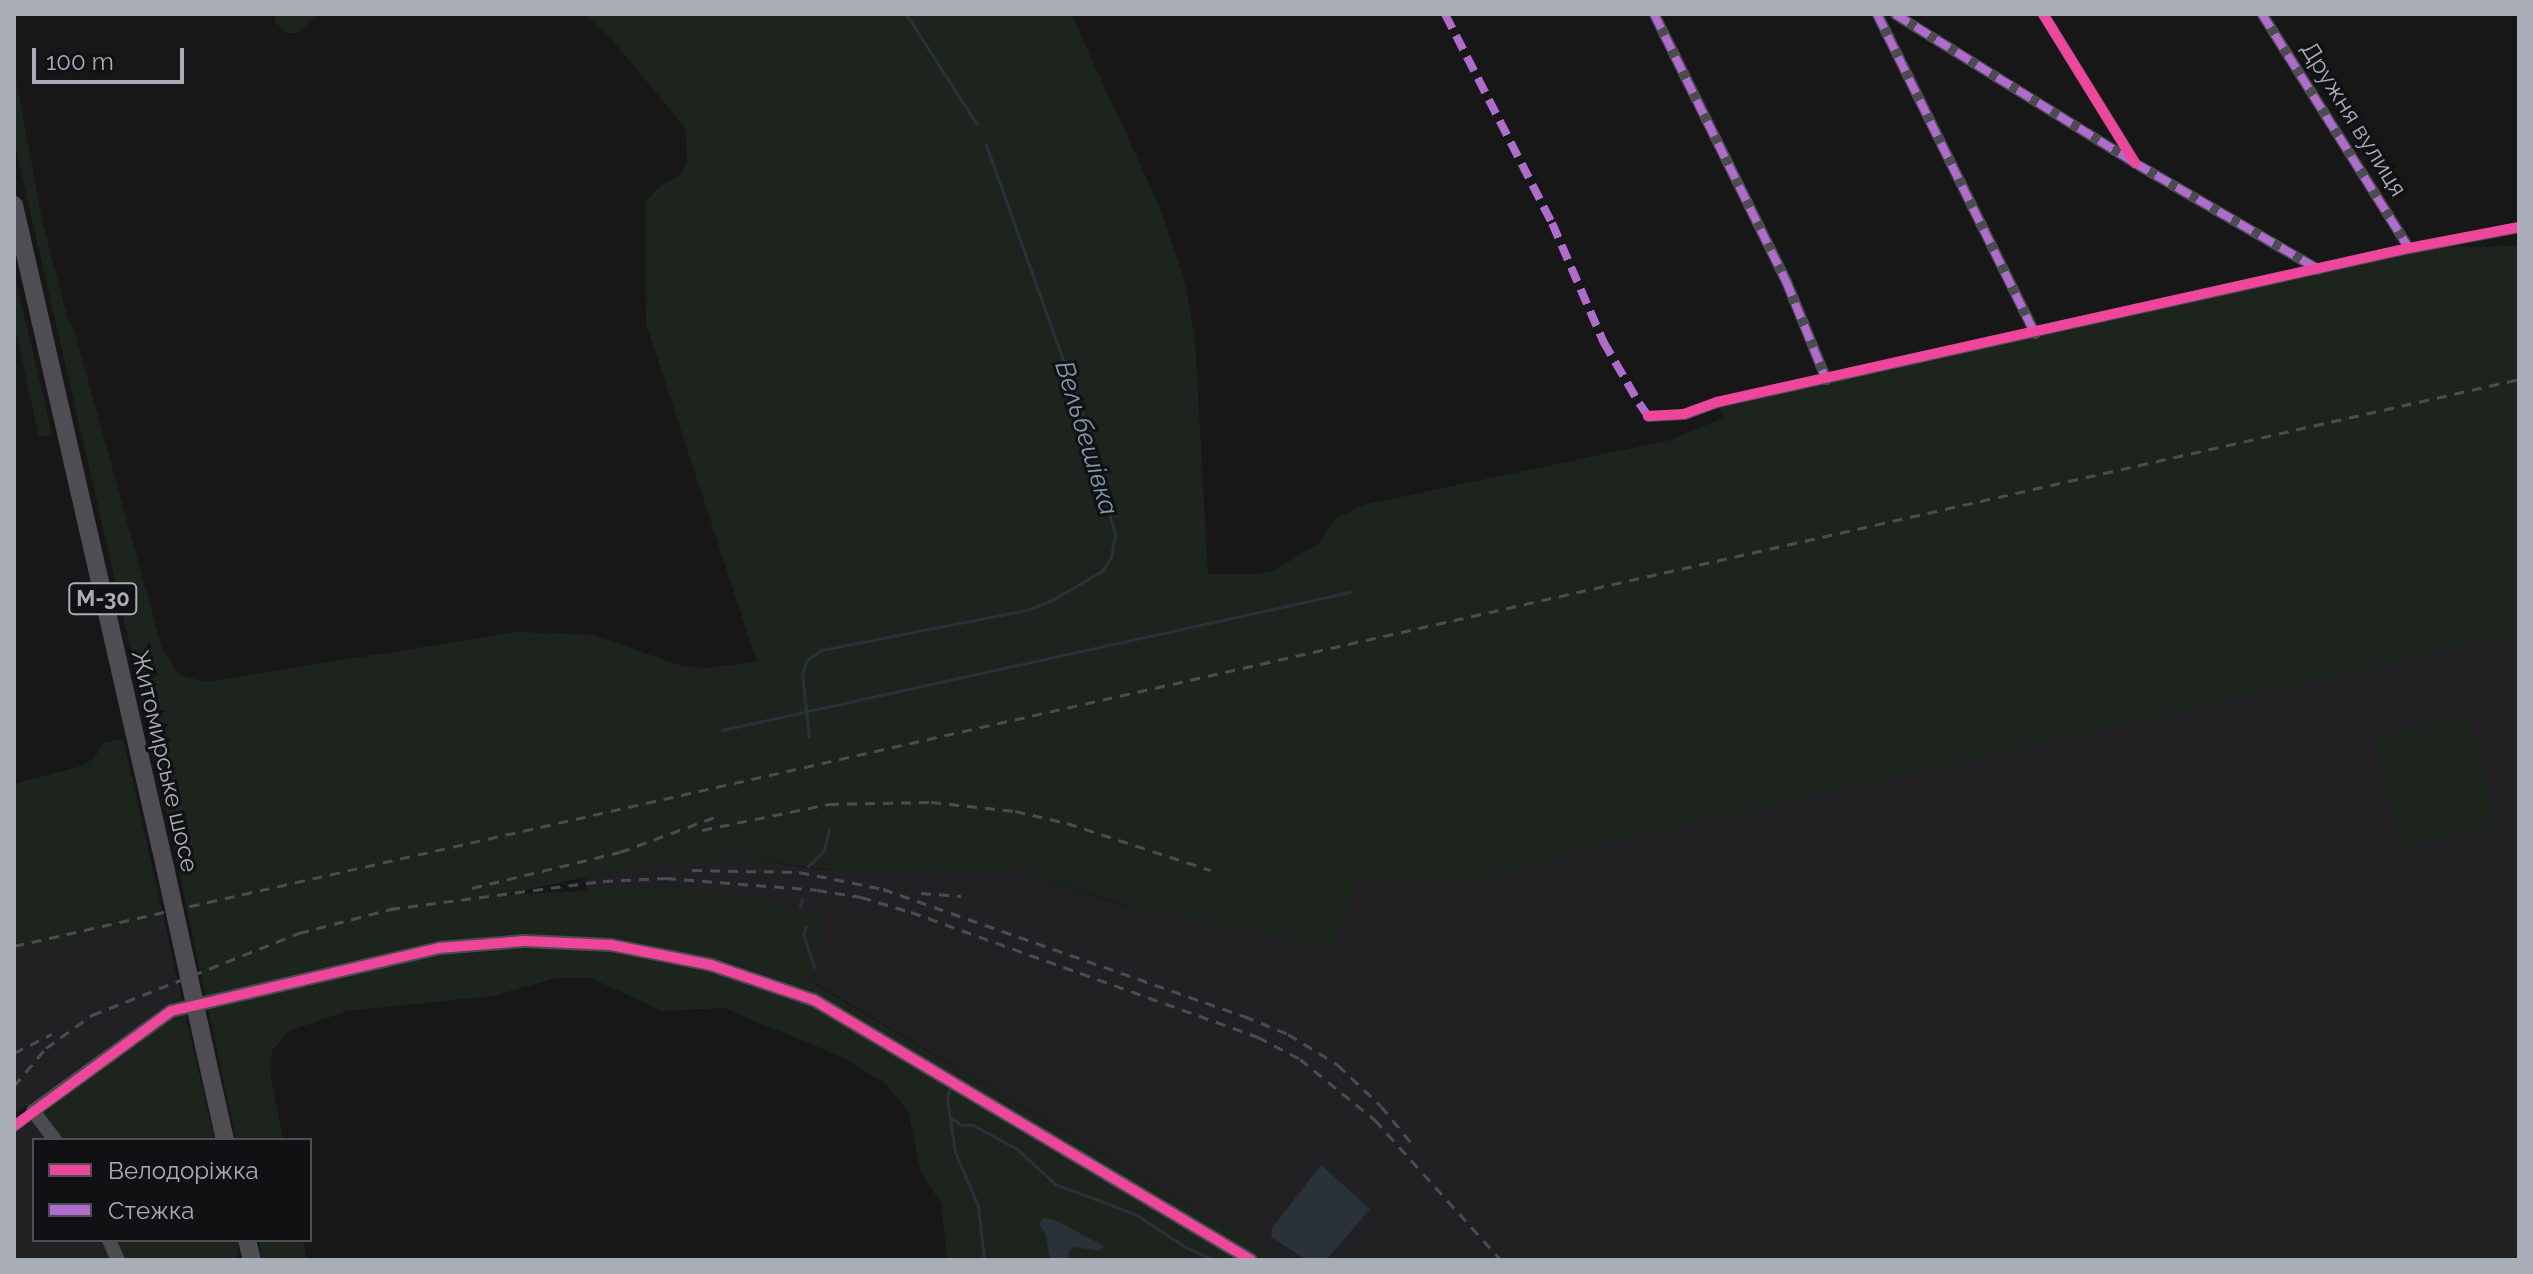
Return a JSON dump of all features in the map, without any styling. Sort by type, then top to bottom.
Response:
[{"type":"highway","name":"Житомирське шосе","points":[[14,205],[225,1138]]},
{"type":"street","points":[[1654,14],[1786,281],[1826,379]]},
{"type":"street","points":[[1877,14],[2035,333]]},
{"type":"street","points":[[1895,14],[2135,163],[2318,269]]},
{"type":"street","points":[[2043,14],[2135,163]]},
{"type":"street","name":"Дружня вулиця","points":[[2262,14],[2409,248]]},
{"type":"street","points":[[1648,416],[1684,414],[1717,402],[2409,248],[2519,227]]},
{"type":"street","points":[[14,1126],[171,1011],[450,946],[525,941],[611,945],[711,965],[814,1000],[1251,1260]]},
{"type":"street","points":[[33,1111],[53,1138]]},
{"type":"shaded area","points":[[274,14],[320,14],[297,33],[287,33],[276,23]]},
{"type":"shaded area","points":[[584,14],[1071,14],[1158,203],[1183,275],[1195,338],[1208,574],[1258,574],[1275,570],[1319,543],[1335,519],[1363,505],[1670,440],[1723,418],[1717,402],[2409,248],[2519,246],[2519,633],[1595,846],[1517,871],[1465,880],[1361,876],[1332,946],[1320,937],[1312,943],[1142,910],[1016,870],[856,873],[748,859],[703,860],[585,877],[505,895],[673,886],[756,897],[821,918],[822,937],[813,983],[1280,1260],[947,1260],[941,1203],[921,1173],[908,1111],[885,1083],[844,1058],[724,1008],[662,1011],[591,978],[556,978],[493,996],[347,1011],[289,1031],[272,1050],[271,1077],[283,1138],[236,1138],[150,733],[14,141],[14,68],[42,220],[68,320],[73,326],[162,648],[179,675],[205,682],[517,632],[593,635],[682,666],[706,668],[757,662],[646,324],[645,202],[660,186],[679,176],[687,163],[686,129],[614,42]]},
{"type":"shaded area","points":[[14,272],[52,434],[39,437],[14,323]]},
{"type":"shaded area","points":[[2519,633],[2519,1260],[1280,1260],[813,982],[822,937],[756,897],[673,886],[587,893],[585,877],[703,860],[748,859],[826,870],[1016,870],[1127,906],[1311,943],[1320,937],[1361,876],[1465,880],[1517,871],[1595,846]]},
{"type":"shaded area","points":[[2456,719],[2466,720],[2473,728],[2496,825],[2400,847],[2373,736]]},
{"type":"shaded area","points":[[123,739],[164,919],[14,952],[14,784],[82,766],[94,759],[103,743]]},
{"type":"shaded area","points":[[164,919],[181,997],[14,1114],[14,952]]},
{"type":"shaded area","points":[[181,997],[215,1138],[53,1138],[27,1105]]},
{"type":"shaded area","points":[[33,1111],[53,1138],[32,1138],[32,1242],[110,1242],[118,1260],[14,1260],[14,1126]]},
{"type":"shaded area","points":[[1321,1165],[1370,1209],[1326,1260],[1307,1260],[1271,1237],[1272,1228]]},
{"type":"shaded area","points":[[1043,1218],[1055,1220],[1104,1246],[1099,1251],[1075,1247],[1069,1251],[1067,1260],[1050,1260],[1046,1235],[1039,1223]]},
{"type":"shaded area","points":[[109,1242],[238,1242],[238,1260],[109,1260]]},
{"type":"shaded area","points":[[258,1242],[303,1242],[307,1260],[263,1260]]},
{"type":"waterway","name":"Вельбешівка","points":[[906,14],[976,123]]},
{"type":"waterway","name":"Вельбешівка","points":[[809,737],[802,673],[807,660],[821,650],[1027,610],[1052,600],[1102,571],[1111,557],[1115,535],[1086,424],[986,145]]},
{"type":"waterway","points":[[722,730],[1350,592]]},
{"type":"waterway","name":"Вельбешівка","points":[[808,866],[824,850],[829,829]]},
{"type":"waterway","name":"Вельбешівка","points":[[800,906],[802,899]]},
{"type":"waterway","name":"Вельбешівка","points":[[806,926],[803,933],[814,967]]},
{"type":"waterway","name":"Вельбешівка","points":[[950,1087],[947,1099],[955,1152],[978,1206],[984,1260]]},
{"type":"waterway","name":"Вельбешівка","points":[[950,1117],[961,1125],[973,1125],[1017,1149],[1055,1184],[1135,1214],[1187,1248],[1214,1260]]},
{"type":"railway","points":[[14,946],[2519,379]]},
{"type":"railway","points":[[702,830],[829,804],[931,802],[1015,811],[1067,823],[1210,870]]},
{"type":"railway","points":[[472,888],[620,852],[715,817]]},
{"type":"railway","points":[[692,870],[799,872],[883,889],[1244,1016],[1288,1034],[1338,1065],[1381,1106],[1413,1145]]},
{"type":"railway","points":[[390,909],[603,881],[666,878],[817,890],[861,897],[911,912],[1258,1037],[1300,1059],[1375,1120],[1501,1260]]},
{"type":"railway","points":[[921,893],[961,896]]},
{"type":"railway","points":[[14,1086],[46,1048],[92,1015],[299,933],[399,907]]},
{"type":"railway","points":[[14,1053],[52,1034]]},
{"type":"marked path","points":[[1445,14],[1552,223],[1603,341],[1639,403],[1648,416],[1652,416]]},
{"type":"marked path","points":[[1654,14],[1786,281],[1826,379]]},
{"type":"marked path","points":[[1877,14],[2035,333]]},
{"type":"marked path","points":[[1895,14],[2135,163],[2316,268]]},
{"type":"marked path","points":[[2262,14],[2409,248]]},
{"type":"cycle path","points":[[2043,14],[2135,163]]},
{"type":"cycle path","points":[[1648,416],[1684,414],[1717,402],[2409,248],[2519,227]]},
{"type":"cycle path","points":[[14,1126],[171,1011],[439,948],[525,941],[611,945],[711,965],[814,1000],[1251,1260]]}]
